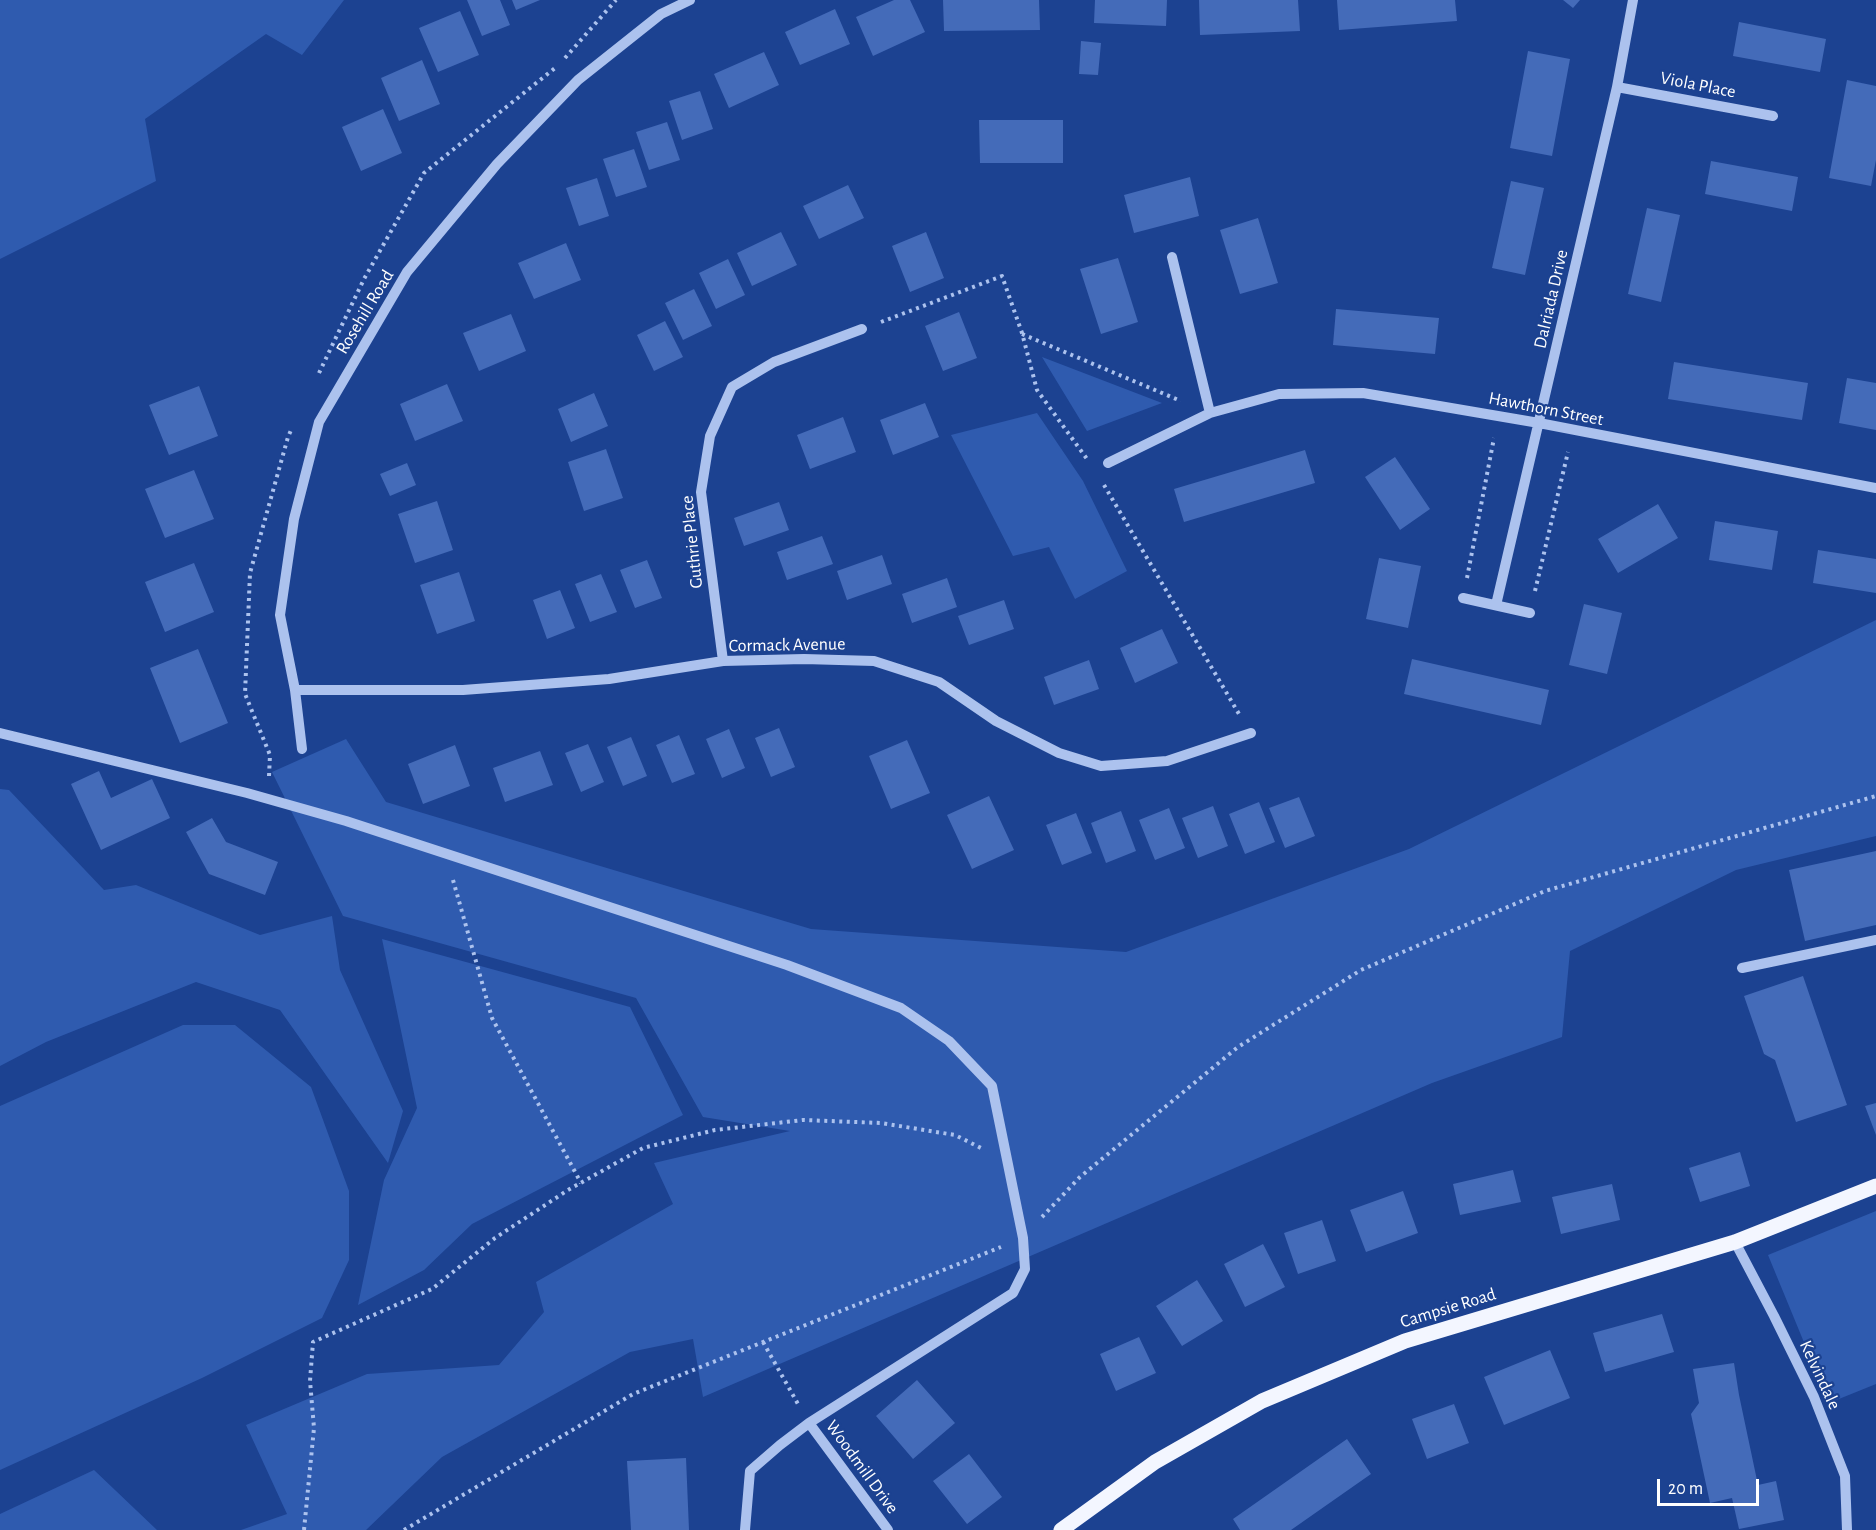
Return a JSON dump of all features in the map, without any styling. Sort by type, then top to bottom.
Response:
[{"type":"main road","name":"Campsie Road","points":[[1061,1530],[1155,1462],[1262,1401],[1405,1341],[1735,1242],[1876,1186]]},
{"type":"street","name":"Rosehill Road","points":[[302,748],[295,690],[280,615],[294,519],[319,422],[408,272],[497,164],[578,80],[661,14],[690,0]]},
{"type":"street","name":"Dalriada Drive","points":[[1496,605],[1617,87],[1633,0]]},
{"type":"street","name":"Viola Place","points":[[1617,87],[1773,116]]},
{"type":"street","points":[[1172,257],[1210,413]]},
{"type":"street","name":"Guthrie Place","points":[[723,661],[701,492],[710,436],[732,387],[774,362],[862,329]]},
{"type":"street","name":"Hawthorn Street","points":[[1108,463],[1210,413],[1279,394],[1363,393],[1539,423],[1876,488]]},
{"type":"street","points":[[1463,598],[1530,613]]},
{"type":"street","name":"Cormack Avenue","points":[[295,690],[474,689],[609,680],[723,661],[804,658],[874,661],[939,682],[996,721],[1059,753],[1101,766],[1167,761],[1251,732]]},
{"type":"street","points":[[0,733],[247,793],[346,821],[787,964],[901,1008],[949,1041],[992,1086],[1023,1238],[1025,1269],[1012,1293],[809,1423],[750,1471],[745,1530]]},
{"type":"street","points":[[1742,968],[1876,940]]},
{"type":"street","name":"Kelvindale","points":[[1735,1242],[1814,1397],[1845,1476],[1847,1530]]},
{"type":"street","name":"Woodmill Drive","points":[[809,1423],[888,1530]]},
{"type":"path","points":[[862,329],[1002,276],[1022,333],[1037,390],[1089,462]]},
{"type":"path","points":[[1022,333],[1210,413]]},
{"type":"path","points":[[1463,598],[1499,417]]},
{"type":"path","points":[[1530,613],[1573,431]]},
{"type":"path","points":[[1102,481],[1251,732]]},
{"type":"path","points":[[404,1530],[633,1394],[1023,1238],[1080,1177],[1238,1047],[1361,970],[1545,891],[1876,795]]},
{"type":"path","points":[[445,853],[492,1018],[581,1183]]},
{"type":"path","points":[[304,1530],[314,1428],[310,1381],[314,1342],[432,1289],[495,1238],[581,1183],[643,1148],[715,1130],[803,1120],[881,1123],[955,1135],[1006,1161]]},
{"type":"path","points":[[763,1342],[809,1423]]},
{"type":"shaded area","points":[[0,0],[344,0],[302,55],[266,34],[145,119],[156,181],[0,259]]},
{"type":"shaded area","points":[[1042,357],[1162,403],[1087,431]]},
{"type":"shaded area","points":[[1037,413],[1083,481],[1127,571],[1075,599],[1049,547],[1013,556],[951,435]]},
{"type":"shaded area","points":[[1876,620],[1876,836],[1736,870],[1570,951],[1562,1037],[1432,1083],[703,1397],[693,1339],[630,1352],[442,1457],[366,1530],[241,1530],[287,1514],[246,1425],[367,1374],[499,1365],[544,1312],[536,1282],[673,1204],[654,1163],[790,1131],[703,1117],[636,998],[343,916],[272,772],[346,739],[386,802],[811,929],[1126,952],[1409,849]]},
{"type":"shaded area","points":[[0,789],[9,790],[104,890],[136,885],[260,935],[332,916],[340,970],[403,1111],[388,1163],[280,1010],[196,982],[46,1042],[0,1066]]},
{"type":"shaded area","points":[[382,939],[630,1007],[683,1115],[472,1224],[424,1270],[358,1305],[384,1180],[417,1108]]},
{"type":"shaded area","points":[[183,1025],[235,1025],[311,1087],[349,1191],[349,1260],[322,1318],[202,1378],[0,1470],[0,1106]]},
{"type":"shaded area","points":[[1876,1211],[1876,1384],[1829,1403],[1768,1255]]},
{"type":"shaded area","points":[[94,1470],[157,1530],[0,1530],[0,1514]]},
{"type":"building","points":[[467,0],[500,0],[510,25],[482,36]]},
{"type":"building","points":[[512,0],[540,0],[516,10]]},
{"type":"building","points":[[894,0],[910,0],[925,32],[873,56],[856,17]]},
{"type":"building","points":[[943,0],[1039,0],[1040,30],[944,31]]},
{"type":"building","points":[[1095,0],[1167,0],[1166,26],[1094,23]]},
{"type":"building","points":[[1199,0],[1298,0],[1300,31],[1200,35]]},
{"type":"building","points":[[1337,0],[1455,0],[1457,21],[1339,30]]},
{"type":"building","points":[[1563,0],[1580,0],[1573,8]]},
{"type":"building","points":[[835,9],[850,44],[800,65],[785,32]]},
{"type":"building","points":[[460,11],[479,55],[438,72],[419,28]]},
{"type":"building","points":[[1739,22],[1826,39],[1820,72],[1733,56]]},
{"type":"building","points":[[1081,41],[1101,43],[1098,75],[1079,74]]},
{"type":"building","points":[[1528,51],[1570,59],[1552,156],[1510,148]]},
{"type":"building","points":[[764,52],[779,85],[729,108],[714,74]]},
{"type":"building","points":[[422,60],[440,104],[399,121],[381,78]]},
{"type":"building","points":[[1847,80],[1876,86],[1876,160],[1871,186],[1829,178]]},
{"type":"building","points":[[700,91],[713,129],[682,140],[669,101]]},
{"type":"building","points":[[383,109],[402,153],[361,171],[342,127]]},
{"type":"building","points":[[979,120],[1063,120],[1063,163],[980,163]]},
{"type":"building","points":[[667,122],[680,160],[649,170],[636,132]]},
{"type":"building","points":[[634,149],[647,187],[616,197],[603,159]]},
{"type":"building","points":[[1711,161],[1798,177],[1792,211],[1705,194]]},
{"type":"building","points":[[1190,177],[1199,216],[1134,233],[1124,195]]},
{"type":"building","points":[[597,178],[609,216],[579,226],[566,188]]},
{"type":"building","points":[[1511,181],[1544,188],[1525,275],[1492,268]]},
{"type":"building","points":[[848,185],[864,218],[819,239],[803,206]]},
{"type":"building","points":[[1647,208],[1680,215],[1661,302],[1628,294]]},
{"type":"building","points":[[1258,218],[1278,283],[1240,294],[1220,230]]},
{"type":"building","points":[[781,232],[797,265],[752,286],[737,253]]},
{"type":"building","points":[[926,232],[944,278],[910,292],[892,246]]},
{"type":"building","points":[[566,243],[581,280],[534,299],[518,263]]},
{"type":"building","points":[[1118,258],[1138,322],[1101,334],[1080,269]]},
{"type":"building","points":[[728,259],[745,295],[716,309],[699,273]]},
{"type":"building","points":[[694,289],[712,326],[683,340],[665,303]]},
{"type":"building","points":[[1336,309],[1439,318],[1435,354],[1333,345]]},
{"type":"building","points":[[959,312],[977,358],[943,371],[925,326]]},
{"type":"building","points":[[511,314],[526,351],[479,371],[463,333]]},
{"type":"building","points":[[665,321],[683,357],[654,371],[637,335]]},
{"type":"building","points":[[1674,362],[1808,383],[1802,420],[1668,399]]},
{"type":"building","points":[[1847,378],[1876,383],[1876,430],[1839,423]]},
{"type":"building","points":[[447,384],[463,421],[415,441],[400,404]]},
{"type":"building","points":[[199,386],[218,436],[169,455],[149,405]]},
{"type":"building","points":[[594,393],[608,426],[571,442],[558,409]]},
{"type":"building","points":[[925,403],[939,437],[893,455],[880,420]]},
{"type":"building","points":[[843,417],[856,452],[810,469],[797,435]]},
{"type":"building","points":[[606,449],[623,498],[584,511],[568,462]]},
{"type":"building","points":[[1305,450],[1315,483],[1184,522],[1174,489]]},
{"type":"building","points":[[1395,457],[1430,509],[1400,530],[1365,477]]},
{"type":"building","points":[[407,463],[416,485],[390,496],[380,474]]},
{"type":"building","points":[[194,470],[214,519],[165,538],[145,489]]},
{"type":"building","points":[[437,501],[453,550],[415,563],[398,514]]},
{"type":"building","points":[[779,502],[789,530],[744,546],[734,518]]},
{"type":"building","points":[[1658,504],[1678,538],[1618,573],[1598,539]]},
{"type":"building","points":[[1715,521],[1778,531],[1772,570],[1709,560]]},
{"type":"building","points":[[822,536],[833,564],[787,580],[777,552]]},
{"type":"building","points":[[1818,550],[1876,559],[1876,593],[1813,583]]},
{"type":"building","points":[[882,555],[892,584],[847,600],[837,571]]},
{"type":"building","points":[[1379,558],[1421,566],[1408,628],[1366,619]]},
{"type":"building","points":[[647,560],[662,598],[635,608],[620,570]]},
{"type":"building","points":[[194,563],[214,612],[165,632],[145,582]]},
{"type":"building","points":[[459,572],[475,621],[437,634],[420,585]]},
{"type":"building","points":[[601,574],[617,612],[590,622],[575,584]]},
{"type":"building","points":[[947,578],[957,607],[912,623],[902,594]]},
{"type":"building","points":[[560,590],[575,628],[547,639],[533,600]]},
{"type":"building","points":[[1004,600],[1014,629],[969,645],[958,616]]},
{"type":"building","points":[[1584,604],[1622,613],[1607,674],[1569,665]]},
{"type":"building","points":[[1162,629],[1178,663],[1135,683],[1120,648]]},
{"type":"building","points":[[198,649],[228,723],[180,743],[150,668]]},
{"type":"building","points":[[1412,659],[1549,690],[1541,725],[1404,694]]},
{"type":"building","points":[[1089,660],[1099,689],[1054,705],[1044,677]]},
{"type":"building","points":[[779,728],[795,767],[771,777],[755,738]]},
{"type":"building","points":[[729,729],[745,768],[722,778],[706,739]]},
{"type":"building","points":[[679,735],[695,774],[672,783],[656,745]]},
{"type":"building","points":[[631,737],[647,776],[623,786],[607,747]]},
{"type":"building","points":[[907,740],[930,793],[891,809],[869,756]]},
{"type":"building","points":[[588,744],[604,782],[581,792],[565,753]]},
{"type":"building","points":[[455,745],[470,786],[423,804],[408,764]]},
{"type":"building","points":[[540,751],[553,785],[505,802],[493,768]]},
{"type":"building","points":[[99,771],[111,798],[152,779],[170,818],[101,850],[71,784]]},
{"type":"building","points":[[989,796],[1014,850],[972,869],[947,815]]},
{"type":"building","points":[[1299,797],[1315,836],[1285,848],[1269,808]]},
{"type":"building","points":[[1259,802],[1275,842],[1245,854],[1229,814]]},
{"type":"building","points":[[1213,806],[1228,846],[1198,858],[1182,818]]},
{"type":"building","points":[[1169,808],[1185,848],[1155,860],[1139,820]]},
{"type":"building","points":[[1121,811],[1136,851],[1106,863],[1091,823]]},
{"type":"building","points":[[1076,813],[1092,853],[1062,865],[1046,825]]},
{"type":"building","points":[[212,818],[226,842],[278,862],[265,895],[209,874],[186,832]]},
{"type":"building","points":[[1876,851],[1876,925],[1805,941],[1789,870]]},
{"type":"building","points":[[1803,976],[1847,1105],[1796,1122],[1775,1060],[1764,1054],[1744,996]]},
{"type":"building","points":[[1876,1103],[1876,1135],[1865,1106]]},
{"type":"building","points":[[1740,1152],[1750,1186],[1700,1202],[1689,1168]]},
{"type":"building","points":[[1513,1170],[1521,1202],[1460,1215],[1453,1184]]},
{"type":"building","points":[[1612,1184],[1620,1220],[1561,1234],[1552,1197]]},
{"type":"building","points":[[1403,1191],[1418,1233],[1366,1252],[1350,1210]]},
{"type":"building","points":[[1322,1220],[1336,1261],[1298,1274],[1284,1233]]},
{"type":"building","points":[[1263,1244],[1285,1287],[1245,1307],[1224,1264]]},
{"type":"building","points":[[1197,1280],[1223,1321],[1182,1346],[1156,1306]]},
{"type":"building","points":[[1662,1314],[1674,1352],[1605,1372],[1593,1333]]},
{"type":"building","points":[[1139,1337],[1156,1373],[1116,1391],[1100,1354]]},
{"type":"building","points":[[1550,1350],[1570,1398],[1504,1425],[1484,1377]]},
{"type":"building","points":[[1734,1363],[1758,1485],[1776,1481],[1784,1520],[1739,1529],[1732,1498],[1710,1503],[1691,1414],[1699,1403],[1693,1369]]},
{"type":"building","points":[[917,1380],[955,1423],[913,1459],[876,1416]]},
{"type":"building","points":[[1454,1404],[1469,1443],[1427,1459],[1412,1419]]},
{"type":"building","points":[[1347,1439],[1371,1474],[1291,1530],[1240,1530],[1233,1519]]},
{"type":"building","points":[[969,1454],[1002,1497],[967,1524],[933,1481]]},
{"type":"building","points":[[686,1458],[689,1530],[631,1530],[627,1461]]}]
